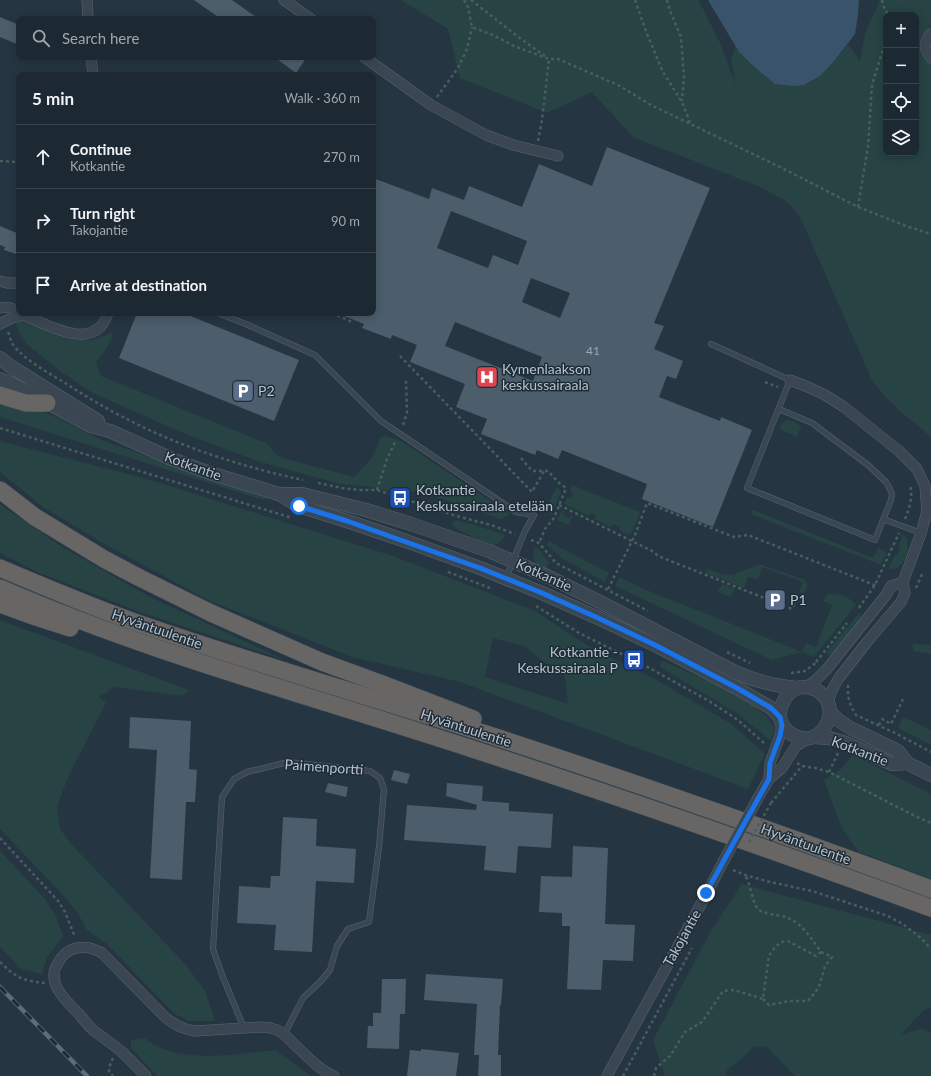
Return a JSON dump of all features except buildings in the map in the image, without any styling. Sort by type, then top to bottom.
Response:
[{"type":"highway","points":[[0,394],[26,403],[47,403]]},
{"type":"highway","points":[[0,490],[35,517],[104,559],[211,613],[322,662],[455,712],[568,761]]},
{"type":"highway","name":"Hyväntuulentie","points":[[0,568],[48,589],[141,624],[568,761],[717,812],[931,889]]},
{"type":"highway","name":"Hyväntuulentie","points":[[0,588],[47,608],[160,649],[268,685],[328,702],[487,753],[718,832],[931,908]]},
{"type":"highway","points":[[0,604],[36,618],[81,631],[160,649]]},
{"type":"street","points":[[87,0],[88,16]]},
{"type":"street","points":[[284,0],[307,16]]},
{"type":"street","points":[[931,33],[925,42],[926,51],[931,58]]},
{"type":"street","points":[[91,60],[93,72]]},
{"type":"street","points":[[368,60],[431,105],[486,135],[513,145],[558,156]]},
{"type":"street","points":[[0,281],[16,283]]},
{"type":"street","points":[[0,308],[3,307],[16,309]]},
{"type":"street","points":[[3,325],[16,316]]},
{"type":"street","points":[[28,316],[67,333],[86,334],[98,329],[106,320],[107,316]]},
{"type":"street","name":"Kotkantie","points":[[0,358],[10,366],[94,418],[110,431]]},
{"type":"street","name":"Kotkantie","points":[[0,379],[91,426],[110,431],[172,459],[210,473],[279,494],[299,506],[399,539],[480,568],[542,593],[655,645],[746,693],[771,708],[781,721]]},
{"type":"street","points":[[790,380],[825,395],[844,407],[899,451],[917,469],[925,486],[927,511],[921,533],[903,582],[905,593],[901,602],[839,678],[832,690],[828,723],[824,729],[810,738],[795,737],[788,731],[781,721],[782,706],[786,696],[816,680],[827,669],[886,595],[891,586],[903,582]]},
{"type":"street","name":"Kotkantie","points":[[279,494],[302,494],[366,510],[489,551],[549,577],[600,602],[735,672],[754,680],[781,687],[801,687]]},
{"type":"street","points":[[801,687],[816,690],[822,694],[830,708]]},
{"type":"street","name":"Kotkantie","points":[[830,708],[838,720],[850,728],[898,751],[907,763]]},
{"type":"street","name":"Takojantie","points":[[769,779],[770,763],[780,736],[781,721]]},
{"type":"street","name":"Kotkantie","points":[[810,738],[829,738],[836,740],[892,764],[907,763],[931,774]]},
{"type":"street","name":"Takojantie","points":[[607,1076],[769,779],[782,768],[796,746],[810,738]]},
{"type":"street","points":[[146,1076],[122,1052],[92,1029],[59,992],[55,984],[55,967],[60,958],[69,951],[80,947],[92,948],[102,953],[165,1017],[184,1029],[195,1031],[262,1027],[270,1028],[284,1035],[320,1068],[334,1076]]},
{"type":"lane","points":[[226,316],[248,324],[315,354],[381,421],[516,512],[534,515],[525,531],[506,578]]},
{"type":"lane","points":[[711,344],[790,380],[747,488],[875,540],[891,500],[892,494],[886,481],[868,465],[812,423],[779,409]]},
{"type":"lane","points":[[883,519],[921,533]]},
{"type":"lane","name":"Paimenportti","points":[[244,1028],[213,949],[222,797],[234,779],[240,775],[288,762],[370,771],[380,778],[384,789],[379,846],[369,922],[348,929],[337,946],[330,970],[303,998],[284,1035]]},
{"type":"path","points":[[431,105],[458,68],[467,49],[472,27],[468,7],[464,0]]},
{"type":"path","points":[[471,0],[521,39],[549,58]]},
{"type":"path","points":[[635,0],[662,72],[682,102],[692,125]]},
{"type":"path","points":[[667,0],[681,37],[684,77],[682,102]]},
{"type":"path","points":[[882,0],[886,12]]},
{"type":"path","points":[[472,27],[493,35],[514,46],[549,58],[558,59],[618,85],[650,105],[782,168],[858,207],[931,234]]},
{"type":"path","points":[[858,207],[868,146],[872,85],[884,48]]},
{"type":"path","points":[[536,151],[542,120],[549,58]]},
{"type":"path","points":[[0,161],[16,162]]},
{"type":"path","points":[[337,316],[354,323]]},
{"type":"path","points":[[3,325],[9,334],[12,344],[20,353],[56,377],[123,417],[161,435],[198,449],[236,462],[307,481]]},
{"type":"path","points":[[400,356],[532,492],[544,471]]},
{"type":"path","points":[[377,490],[387,459],[400,433],[407,413],[406,380]]},
{"type":"path","points":[[765,382],[786,390]]},
{"type":"path","points":[[0,428],[299,520]]},
{"type":"path","points":[[521,458],[532,471],[548,472],[566,488],[554,518],[544,529],[539,543]]},
{"type":"path","points":[[905,518],[912,498],[909,479]]},
{"type":"path","points":[[314,482],[342,488],[377,490],[508,532]]},
{"type":"path","points":[[608,589],[640,522],[647,503],[734,537],[748,535],[879,587]]},
{"type":"path","points":[[559,505],[654,552],[658,556],[792,609],[796,598]]},
{"type":"path","points":[[855,613],[875,586],[899,533]]},
{"type":"path","points":[[535,541],[539,543],[556,564],[608,589],[650,612]]},
{"type":"path","points":[[443,570],[494,589]]},
{"type":"path","points":[[532,604],[579,633],[644,665],[709,701],[738,720],[770,748]]},
{"type":"path","points":[[786,673],[805,671],[816,662],[850,619]]},
{"type":"path","points":[[721,649],[756,666]]},
{"type":"path","points":[[816,662],[820,664]]},
{"type":"path","points":[[843,681],[848,684],[848,696],[856,715],[879,725],[931,752]]},
{"type":"path","points":[[879,725],[882,719],[891,724],[903,699]]},
{"type":"path","points":[[829,772],[841,747]]},
{"type":"path","points":[[792,760],[802,766],[829,772],[931,823]]},
{"type":"path","points":[[747,845],[770,803],[802,766]]},
{"type":"path","points":[[0,838],[59,902],[65,912],[80,947]]},
{"type":"path","points":[[736,866],[733,870],[745,875],[812,891],[888,916],[903,924],[922,939],[931,949]]},
{"type":"path","points":[[654,1076],[656,1068],[670,1056],[685,1032],[702,1022],[723,991],[734,990],[763,999],[770,1005],[790,1001],[808,1001],[819,987],[825,966],[832,958],[821,952],[805,930],[796,922],[786,917],[760,911],[756,906],[745,875]]},
{"type":"path","points":[[763,999],[769,956],[775,947],[781,942],[788,941],[816,956],[821,952]]},
{"type":"path","points":[[623,1076],[692,948]]},
{"type":"path","points":[[0,962],[19,978],[32,982],[55,984]]},
{"type":"green space","points":[[401,0],[698,0],[720,43],[736,85],[731,60],[735,46],[748,62],[775,83],[835,60],[848,44],[860,61],[865,33],[880,0],[931,0],[931,23],[921,40],[921,52],[931,66],[931,437],[891,402],[871,378],[801,219],[786,201],[760,187],[633,137],[592,92],[547,113],[460,78],[448,29]]},
{"type":"green space","points":[[24,319],[68,339],[92,340],[113,333],[109,345],[96,362],[101,376],[266,443],[279,457],[354,477],[372,458],[381,437],[386,436],[401,441],[510,514],[500,519],[416,490],[406,495],[372,487],[340,484],[257,461],[188,435],[91,392],[60,371],[28,345],[19,332],[15,322]]},
{"type":"green space","points":[[21,405],[43,411],[104,441],[270,497],[263,500],[0,417],[0,406]]},
{"type":"green space","points":[[786,420],[793,421],[801,426],[797,437],[779,429]]},
{"type":"green space","points":[[0,441],[147,479],[393,556],[533,610],[590,647],[655,679],[730,723],[765,754],[748,789],[460,682],[352,657],[210,601],[106,545],[43,507],[0,472]],"holes":[[[493,638],[524,646],[565,676],[568,704],[485,677]]]},
{"type":"green space","points":[[572,485],[640,512],[632,533],[628,535],[619,530],[620,527],[613,524],[611,527],[595,519],[596,515],[590,513],[589,516],[564,504],[567,497],[570,499],[573,492],[570,491]]},
{"type":"green space","points":[[557,487],[561,492],[551,515],[548,507]]},
{"type":"green space","points":[[0,504],[61,546],[150,597],[285,660],[137,611],[37,572],[0,553]]},
{"type":"green space","points":[[753,510],[873,558],[878,548],[887,552],[881,565],[751,514]]},
{"type":"green space","points":[[561,511],[565,512],[563,515],[569,518],[571,515],[573,516],[569,525],[557,520]]},
{"type":"green space","points":[[454,520],[472,524],[505,535],[497,544],[489,545],[452,526]]},
{"type":"green space","points":[[903,534],[908,542],[905,558],[899,567],[895,569],[889,568],[895,554],[898,555],[900,548],[898,547]]},
{"type":"green space","points":[[548,540],[609,573],[605,582],[563,559],[548,546]]},
{"type":"green space","points":[[534,547],[538,548],[549,563],[546,571],[539,567],[535,562],[533,555]]},
{"type":"green space","points":[[758,565],[803,579],[807,584],[805,594],[799,592],[803,582],[762,567],[758,580],[748,577],[744,588],[706,573],[708,569],[721,574],[732,575]]},
{"type":"green space","points":[[619,577],[644,589],[802,652],[772,660],[615,586]]},
{"type":"green space","points":[[722,584],[735,589],[731,597],[718,592]]},
{"type":"green space","points":[[827,595],[839,595],[847,598],[856,605],[814,657],[802,652],[806,643],[816,647],[832,605],[823,601]]},
{"type":"green space","points":[[860,612],[859,622],[830,656],[826,653]]},
{"type":"green space","points":[[0,620],[189,690],[182,696],[115,687],[99,697],[106,703],[68,777],[57,807],[60,829],[72,845],[186,965],[205,991],[215,1021],[188,1021],[175,1014],[107,944],[86,929],[79,915],[65,897],[0,829]]},
{"type":"green space","points":[[912,644],[931,645],[931,654],[914,651]]},
{"type":"green space","points":[[661,660],[713,683],[748,701],[767,717],[775,728],[771,741],[738,714],[660,667]]},
{"type":"green space","points":[[903,717],[931,730],[931,745],[898,728]]},
{"type":"green space","points":[[853,755],[931,794],[931,879],[859,852],[842,829],[824,780],[841,769]]},
{"type":"green space","points":[[0,851],[44,898],[56,916],[63,937],[47,958],[42,974],[21,969],[0,947]]},
{"type":"green space","points":[[742,884],[931,935],[931,1007],[924,1010],[901,1034],[922,1029],[931,1033],[931,1076],[795,1076],[767,1047],[754,1046],[739,1061],[727,1070],[726,1076],[665,1076],[653,1040],[712,929]]},
{"type":"green space","points":[[145,1038],[158,1047],[172,1052],[201,1056],[231,1055],[275,1050],[311,1076],[157,1076],[131,1048],[131,1040]]},
{"type":"water","points":[[708,0],[859,0],[855,34],[835,60],[820,76],[804,85],[795,86],[775,84],[752,65],[739,52]]},
{"type":"railway","points":[[0,987],[87,1076]]},
{"type":"place","name":"Kymenlaakson keskussairaala","points":[[487,377]]},
{"type":"place","name":"P2","points":[[243,391]]},
{"type":"place","name":"Kotkantie Keskussairaala etelään","points":[[400,498]]},
{"type":"place","name":"P1","points":[[775,600]]},
{"type":"place","name":"Kotkantie - Keskussairaala P","points":[[634,660]]},
{"type":"route","points":[[299,506],[347,521],[480,568],[542,593],[655,645],[737,688],[771,708],[780,717],[782,725],[780,736],[770,763],[769,779],[706,893]]}]
